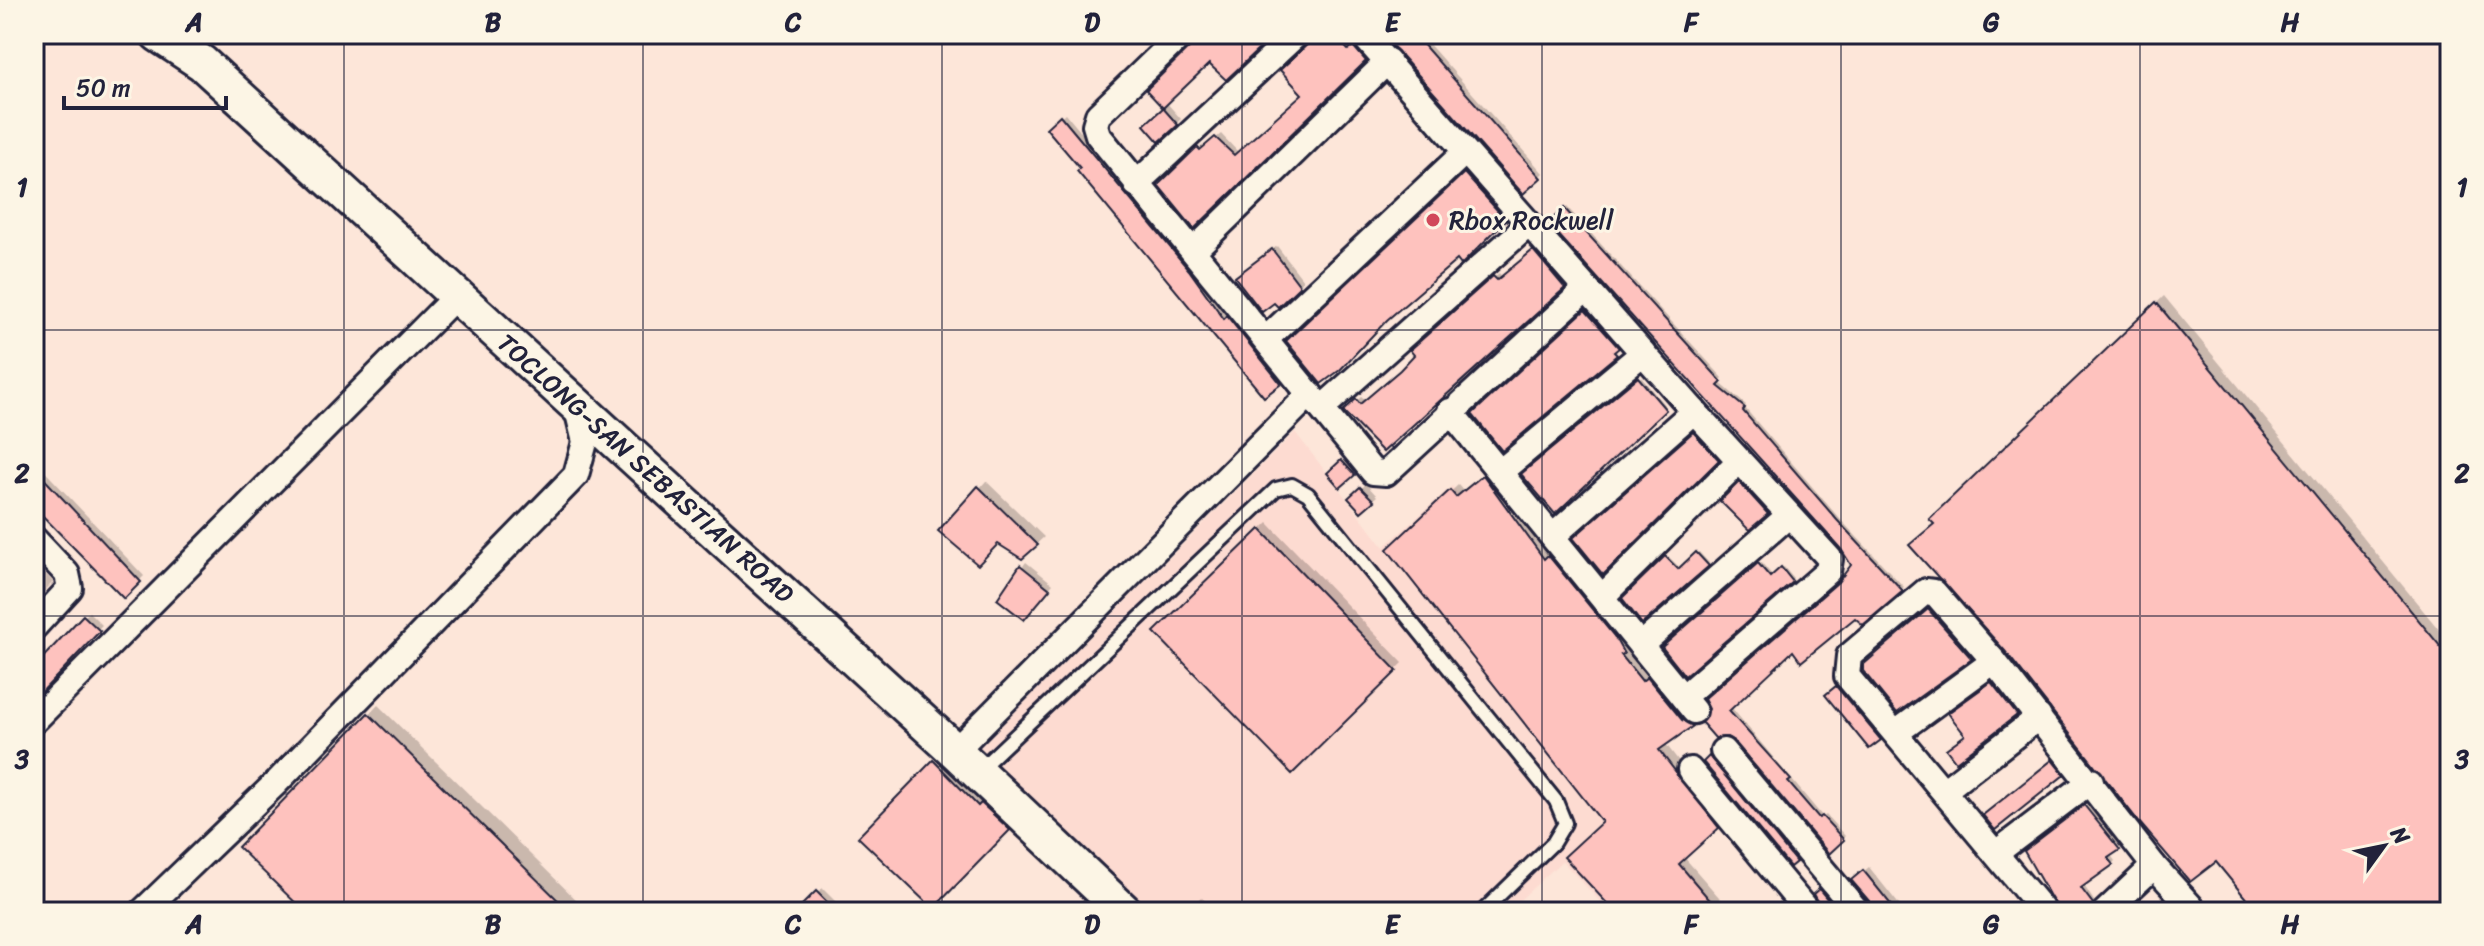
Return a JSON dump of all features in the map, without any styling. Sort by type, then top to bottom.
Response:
[{"type":"street","name":"TOCLONG-SAN SEBASTIAN ROAD","points":[[158,34],[202,63],[966,761],[1125,912]]},
{"type":"street","points":[[1182,34],[1098,115],[1095,125],[1098,135],[1373,472],[1386,473],[1586,289]]},
{"type":"street","points":[[1136,184],[1297,34]]},
{"type":"street","points":[[1362,34],[1694,411],[1830,559],[1828,571],[1688,704],[1450,411]]},
{"type":"street","points":[[1194,250],[1388,61]]},
{"type":"street","points":[[1266,339],[1465,152]]},
{"type":"street","points":[[966,761],[1316,401],[1392,342],[1529,224]]},
{"type":"street","points":[[34,721],[457,295]]},
{"type":"street","points":[[1500,472],[1643,353]]},
{"type":"street","points":[[142,912],[288,771],[576,475],[585,442],[576,405]]},
{"type":"street","points":[[1553,536],[1694,411]]},
{"type":"street","points":[[1603,596],[1739,461]]},
{"type":"street","points":[[1641,645],[1788,516]]},
{"type":"street","points":[[34,539],[67,574],[70,588],[34,627]]},
{"type":"street","points":[[2044,912],[1897,732],[1847,676],[1845,665],[1849,656],[1920,594],[1934,592],[1994,661],[2091,781],[2154,866],[2196,912]]},
{"type":"street","points":[[1897,732],[1994,661]]},
{"type":"street","points":[[1945,790],[2039,717]]},
{"type":"street","points":[[1723,751],[1858,912]]},
{"type":"street","points":[[1690,770],[1808,912]]},
{"type":"street","points":[[1996,853],[2091,781]]},
{"type":"street","points":[[2105,912],[2154,866]]},
{"type":"lane","points":[[966,761],[1276,489],[1292,485],[1308,494],[1556,801],[1565,823],[1553,843],[1482,912]]},
{"type":"shaded area","points":[[1295,432],[1384,547],[1452,486],[1669,759],[1626,800],[1723,912],[1610,912],[1562,861],[1507,912],[1147,912],[978,749]]},
{"type":"building","points":[[1197,34],[1275,34],[1226,80],[1209,64],[1163,108],[1146,90],[1192,45]]},
{"type":"building","points":[[1312,34],[1333,34],[1348,50],[1353,46],[1366,61],[1194,229],[1158,185],[1197,147],[1200,150],[1215,137],[1234,155],[1302,94],[1280,70],[1307,45]]},
{"type":"building","points":[[1399,34],[1414,34],[1541,178],[1523,194],[1390,43]]},
{"type":"building","points":[[1163,108],[1178,125],[1159,142],[1144,125]]},
{"type":"building","points":[[1060,115],[1189,270],[1224,319],[1227,316],[1281,384],[1264,397],[1077,171],[1080,168],[1046,128]]},
{"type":"building","points":[[1464,173],[1506,220],[1461,265],[1457,260],[1387,320],[1340,370],[1321,384],[1286,341]]},
{"type":"building","points":[[1564,208],[1722,382],[1718,386],[1745,408],[1743,411],[1837,520],[1903,591],[1863,625],[1855,618],[1801,662],[1793,651],[1729,711],[1791,780],[1788,782],[1819,818],[1822,816],[1844,840],[1829,854],[1734,741],[1727,737],[1715,738],[1702,723],[1709,709],[1704,699],[1838,582],[1851,565],[1841,549],[1548,223]]},
{"type":"building","points":[[1272,249],[1300,286],[1278,307],[1274,303],[1262,312],[1235,277]]},
{"type":"building","points":[[1533,250],[1565,288],[1383,452],[1343,411],[1356,399],[1360,404],[1400,370],[1414,355],[1410,350],[1493,276],[1497,280]]},
{"type":"building","points":[[2156,302],[2450,658],[2450,896],[2433,912],[2257,912],[2216,862],[2190,882],[2005,651],[1909,545],[1934,524],[1929,519]]},
{"type":"building","points":[[1585,310],[1619,348],[1614,352],[1617,355],[1502,451],[1472,414]]},
{"type":"building","points":[[1638,377],[1666,410],[1555,514],[1521,474]]},
{"type":"building","points":[[1693,432],[1719,460],[1603,575],[1573,538]]},
{"type":"building","points":[[1341,460],[1355,475],[1340,488],[1327,473]]},
{"type":"building","points":[[34,468],[141,582],[124,599],[34,507]]},
{"type":"building","points":[[1483,475],[1544,559],[1548,555],[1614,636],[1624,654],[1621,655],[1642,681],[1647,677],[1682,720],[1693,726],[1659,750],[1719,828],[1679,864],[1720,912],[1615,912],[1564,857],[1602,822],[1387,549],[1450,490],[1456,497]]},
{"type":"building","points":[[1739,482],[1768,514],[1749,530],[1720,501]]},
{"type":"building","points":[[978,486],[1038,545],[1022,559],[998,544],[978,565],[938,531]]},
{"type":"building","points":[[1360,487],[1374,501],[1361,512],[1348,498]]},
{"type":"building","points":[[1260,529],[1397,671],[1292,774],[1154,632]]},
{"type":"building","points":[[1696,552],[1709,566],[1642,624],[1622,598],[1665,556],[1678,569]]},
{"type":"building","points":[[1758,563],[1770,577],[1781,567],[1793,582],[1685,676],[1662,647]]},
{"type":"building","points":[[1020,565],[1050,589],[1024,620],[997,599]]},
{"type":"building","points":[[1928,609],[1972,659],[1897,713],[1863,671],[1863,665]]},
{"type":"building","points":[[83,615],[100,631],[34,700],[34,667]]},
{"type":"building","points":[[1991,682],[2017,715],[1956,762],[1946,749],[1965,735],[1948,713]]},
{"type":"building","points":[[1836,686],[1881,740],[1869,749],[1825,695]]},
{"type":"building","points":[[368,713],[570,912],[305,912],[238,847]]},
{"type":"building","points":[[1709,756],[1796,862],[1790,867],[1703,762]]},
{"type":"building","points":[[933,760],[978,806],[981,803],[1010,830],[933,909],[858,837]]},
{"type":"building","points":[[2052,760],[2064,775],[1995,830],[1983,815]]},
{"type":"building","points":[[2084,805],[2120,850],[2108,858],[2113,865],[2081,888],[2093,904],[2090,912],[2059,912],[2024,851]]},
{"type":"building","points":[[1863,870],[1897,912],[1873,912],[1870,902],[1851,880]]},
{"type":"building","points":[[1819,889],[1838,912],[1823,912],[1813,894]]},
{"type":"building","points":[[816,891],[837,912],[795,912]]},
{"type":"place","name":"Rbox Rockwell","points":[[1433,220]]}]
